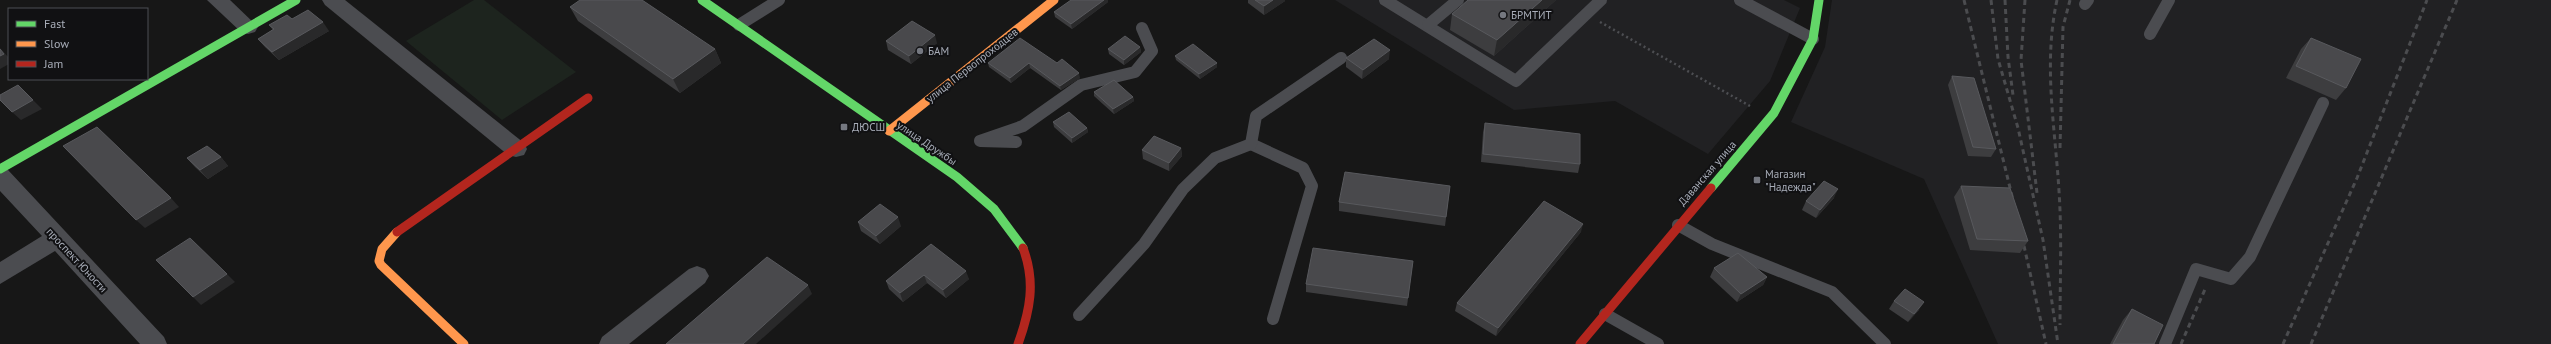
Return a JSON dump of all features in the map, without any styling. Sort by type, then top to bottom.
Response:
[{"type":"street","points":[[217,0],[248,28]]},
{"type":"street","points":[[0,169],[296,0]]},
{"type":"street","points":[[332,0],[516,149]]},
{"type":"street","name":"улица Дружбы","points":[[702,0],[971,188],[1000,212],[1018,234],[1032,277],[1030,308],[1018,344]]},
{"type":"street","name":"улица Первопроходцев","points":[[889,131],[1054,0]]},
{"type":"street","name":"Даванская улица","points":[[1580,344],[1678,225],[1774,113],[1813,39],[1819,0]]},
{"type":"street","points":[[464,344],[392,277],[382,265],[379,256],[386,242],[401,227],[588,98]]},
{"type":"street","name":"проспект Юности","points":[[0,176],[155,344]]},
{"type":"street","points":[[0,274],[58,238]]},
{"type":"street","points":[[611,344],[697,276]]},
{"type":"lane","points":[[739,25],[779,0]]},
{"type":"lane","points":[[1385,0],[1428,25],[1516,81],[1601,0]]},
{"type":"lane","points":[[1428,25],[1458,0]]},
{"type":"lane","points":[[1740,0],[1813,39]]},
{"type":"lane","points":[[2150,34],[2170,0]]},
{"type":"lane","points":[[1016,142],[980,141],[1023,126],[1081,86],[1135,72],[1152,51],[1142,28]]},
{"type":"lane","points":[[1251,144],[1256,116],[1341,58]]},
{"type":"lane","points":[[2165,344],[2196,269],[2230,280],[2250,257],[2323,103]]},
{"type":"lane","points":[[1079,315],[1144,244],[1183,189],[1215,158],[1251,144],[1303,168],[1312,186],[1273,319]]},
{"type":"lane","points":[[1678,225],[1712,244],[1832,292],[1885,344]]},
{"type":"lane","points":[[1605,314],[1658,344]]},
{"type":"path","points":[[1599,22],[1750,106]]},
{"type":"shaded area","points":[[474,0],[484,0],[576,72],[502,120],[406,41]]},
{"type":"shaded area","points":[[1335,0],[1784,0],[1800,8],[1770,81],[1708,154],[1615,101],[1514,110]]},
{"type":"shaded area","points":[[1832,0],[2551,0],[2551,344],[1998,344],[1924,179],[1791,122],[1825,47]]},
{"type":"building","points":[[580,0],[642,0],[715,49],[673,79],[570,7]]},
{"type":"building","points":[[1071,0],[1104,0],[1071,24],[1054,12]]},
{"type":"building","points":[[1255,0],[1273,0],[1264,6]]},
{"type":"building","points":[[1468,0],[1542,0],[1497,40],[1452,14]]},
{"type":"building","points":[[308,10],[323,22],[272,52],[258,39],[274,29],[269,25],[287,15],[292,19]]},
{"type":"building","points":[[912,21],[935,35],[909,56],[886,41]]},
{"type":"building","points":[[1125,36],[1140,47],[1124,60],[1108,49]]},
{"type":"building","points":[[1020,38],[1057,63],[1062,59],[1079,73],[1060,86],[1029,63],[1010,78],[988,63]]},
{"type":"building","points":[[2311,38],[2361,59],[2346,88],[2296,66]]},
{"type":"building","points":[[1374,39],[1390,50],[1363,70],[1346,58]]},
{"type":"building","points":[[1193,44],[1217,63],[1199,74],[1175,56]]},
{"type":"building","points":[[0,49],[4,54],[0,56]]},
{"type":"building","points":[[1952,76],[1974,78],[1996,149],[1973,147]]},
{"type":"building","points":[[1114,80],[1133,97],[1113,109],[1094,92]]},
{"type":"building","points":[[18,85],[33,100],[12,112],[0,100],[0,95]]},
{"type":"building","points":[[1069,112],[1087,128],[1072,138],[1053,122]]},
{"type":"building","points":[[1485,123],[1580,134],[1580,164],[1483,154]]},
{"type":"building","points":[[97,127],[171,198],[136,220],[63,146]]},
{"type":"building","points":[[1154,136],[1181,148],[1169,163],[1142,150]]},
{"type":"building","points":[[207,146],[221,157],[200,170],[187,158]]},
{"type":"building","points":[[1345,172],[1450,186],[1446,217],[1339,202]]},
{"type":"building","points":[[1824,181],[1838,189],[1820,210],[1806,201]]},
{"type":"building","points":[[1961,186],[2010,188],[2028,241],[1977,239]]},
{"type":"building","points":[[1544,201],[1583,224],[1498,328],[1457,303]]},
{"type":"building","points":[[880,204],[898,217],[876,236],[858,222]]},
{"type":"building","points":[[190,238],[227,274],[193,297],[156,260]]},
{"type":"building","points":[[931,244],[966,271],[943,290],[924,275],[900,293],[886,281]]},
{"type":"building","points":[[1313,248],[1413,261],[1408,298],[1306,284]]},
{"type":"building","points":[[1738,253],[1767,277],[1741,294],[1714,268]]},
{"type":"building","points":[[767,257],[808,285],[743,344],[666,344]]},
{"type":"building","points":[[1905,289],[1924,302],[1914,314],[1894,301]]},
{"type":"building","points":[[2132,309],[2163,325],[2154,344],[2113,344]]},
{"type":"railway","points":[[1964,0],[2013,200]]},
{"type":"railway","points":[[1991,0],[1998,59],[2018,128],[2043,240],[2058,344]]},
{"type":"railway","points":[[2005,0],[2008,57],[2013,95]]},
{"type":"railway","points":[[2025,0],[2021,60],[2037,193]]},
{"type":"railway","points":[[2057,0],[2053,24],[2050,71],[2060,208],[2060,325]]},
{"type":"railway","points":[[2060,148],[2063,27],[2070,0]]},
{"type":"railway","points":[[2283,344],[2357,178],[2427,0]]},
{"type":"railway","points":[[2311,344],[2457,0]]},
{"type":"railway","points":[[2022,237],[2046,344]]},
{"type":"railway","points":[[2181,344],[2206,287]]},
{"type":"traffic: fast","points":[[0,169],[296,0]]},
{"type":"traffic: fast","points":[[702,0],[957,177],[994,209],[1023,248]]},
{"type":"traffic: fast","points":[[1711,188],[1774,113],[1813,39],[1819,0]]},
{"type":"traffic: slow","points":[[889,131],[1054,0]]},
{"type":"traffic: slow","points":[[397,232],[382,249],[379,261],[381,265],[464,344]]},
{"type":"traffic: jam","points":[[397,232],[588,98]]},
{"type":"traffic: jam","points":[[1580,344],[1711,188]]},
{"type":"traffic: jam","points":[[1018,344],[1029,308],[1032,284],[1031,272],[1023,248]]},
{"type":"place","name":"БРМТИТ","points":[[1503,15]]},
{"type":"place","name":"БАМ","points":[[920,51]]},
{"type":"place","name":"ДЮСШ","points":[[844,127]]},
{"type":"place","name":"Магазин \"Надежда\"","points":[[1757,180]]}]
